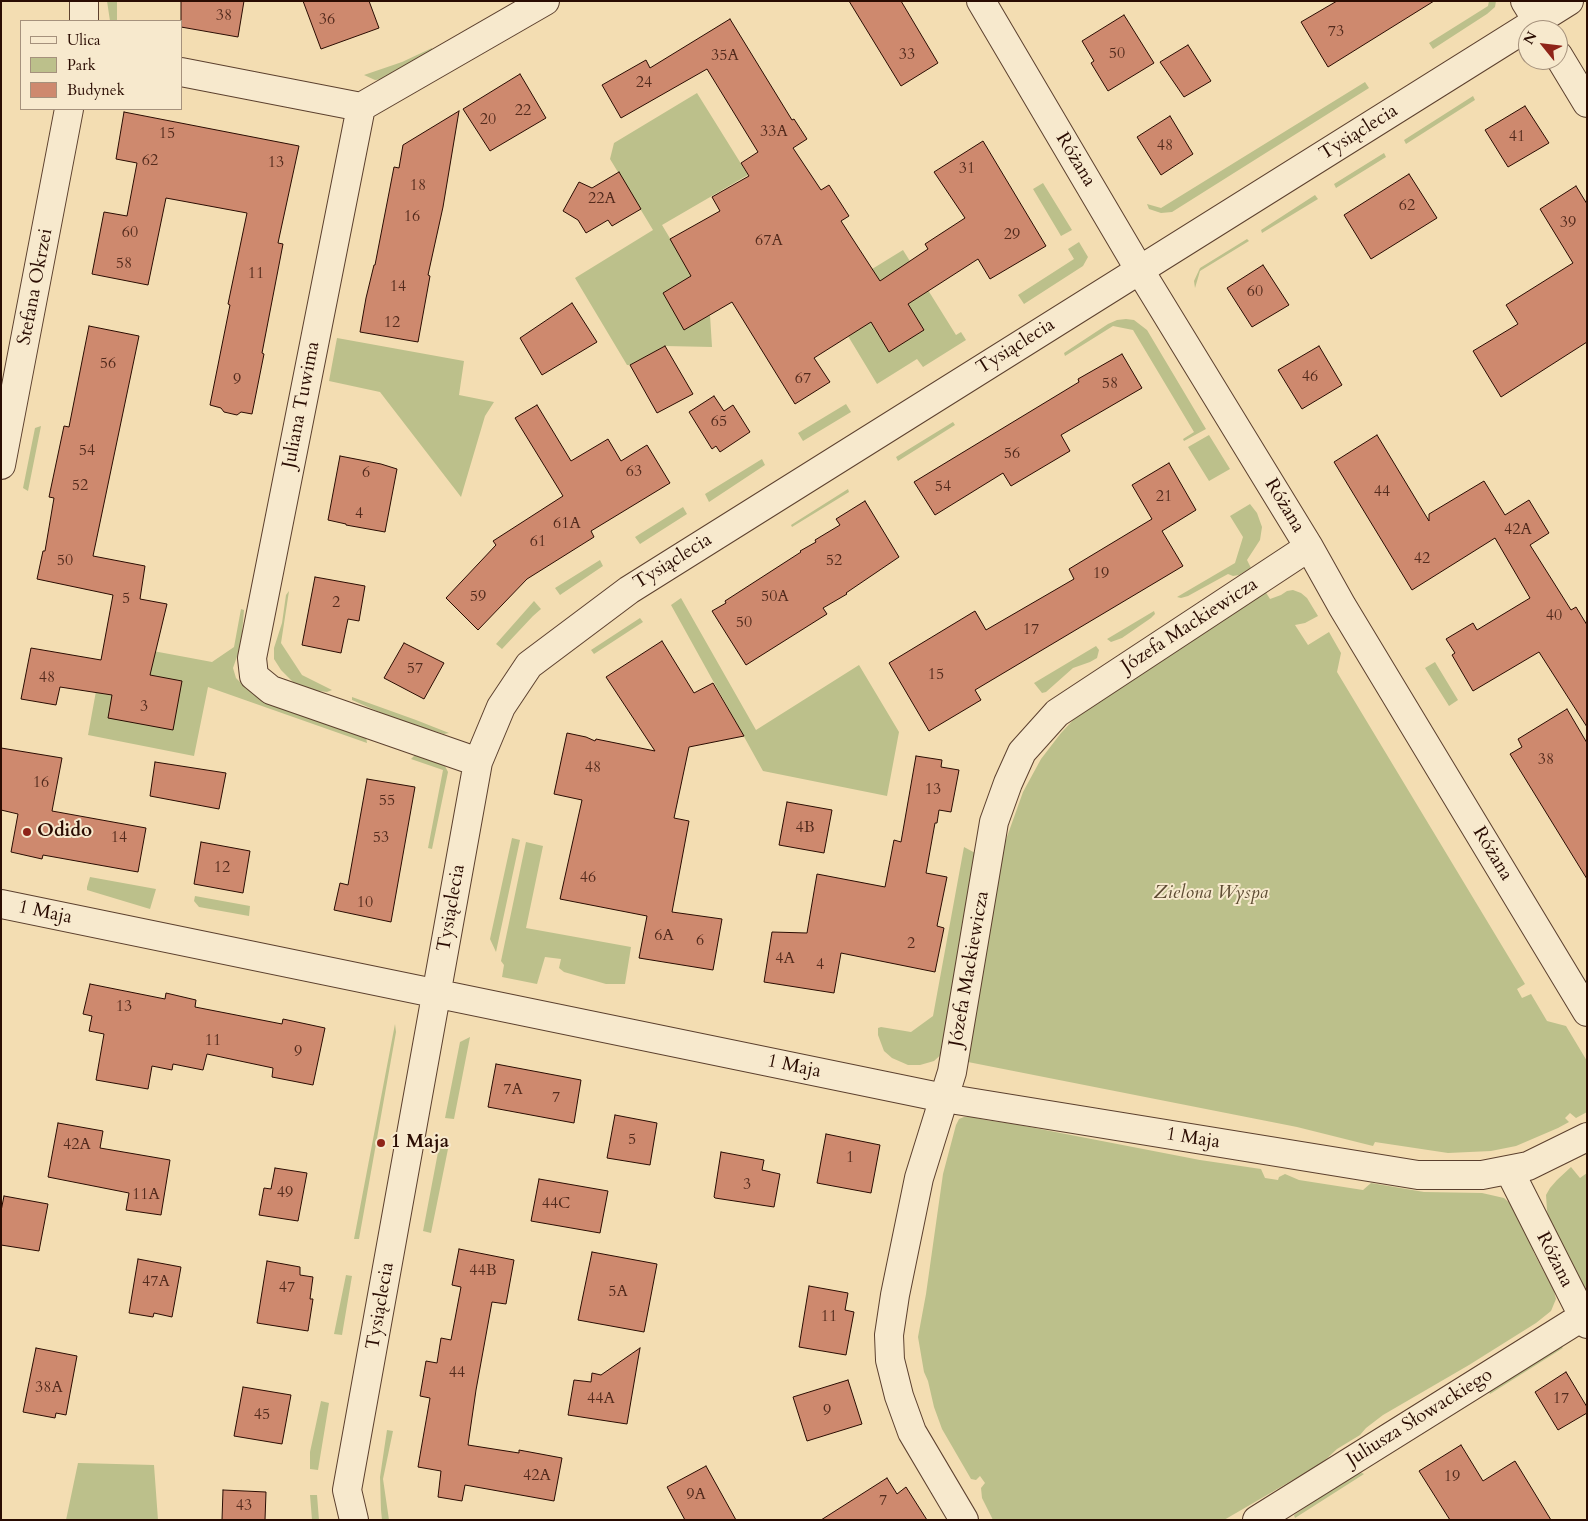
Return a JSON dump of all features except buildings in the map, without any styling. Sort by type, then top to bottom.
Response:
[{"type":"street","points":[[84,1],[84,20]]},
{"type":"street","points":[[182,72],[361,107],[545,1]]},
{"type":"street","name":"Różana","points":[[981,1],[1139,269],[1309,547],[1342,606],[1587,1012]]},
{"type":"street","name":"Tysiąclecia","points":[[354,1520],[347,1490],[478,762],[501,707],[529,665],[628,590],[1139,269],[1184,243],[1535,17],[1569,1]]},
{"type":"street","points":[[1567,70],[1587,103]]},
{"type":"street","name":"Juliana Tuwima","points":[[361,107],[252,658],[254,676],[272,690],[478,762]]},
{"type":"street","name":"Stefana Okrzei","points":[[1,465],[69,110]]},
{"type":"street","name":"Józefa Mackiewicza","points":[[964,1520],[912,1432],[899,1396],[890,1360],[890,1335],[895,1295],[918,1178],[952,1072],[994,822],[1022,752],[1057,713],[1309,547]]},
{"type":"street","name":"1 Maja","points":[[1,904],[437,992],[944,1098],[1418,1175],[1482,1175],[1528,1166],[1587,1137]]},
{"type":"street","name":"Różana","points":[[1509,1170],[1585,1320]]},
{"type":"street","name":"Juliusza Słowackiego","points":[[1257,1520],[1585,1320]]},
{"type":"green space","points":[[107,1],[117,1],[117,20],[110,20]]},
{"type":"green space","points":[[1489,1],[1496,1],[1495,7],[1487,14],[1433,49],[1429,43],[1488,6]]},
{"type":"green space","points":[[432,48],[432,54],[384,79],[375,80],[364,75],[402,62]]},
{"type":"green space","points":[[1365,82],[1369,88],[1172,212],[1161,213],[1149,209],[1147,204],[1161,208]]},
{"type":"green space","points":[[697,93],[748,175],[662,225],[714,312],[710,315],[712,347],[665,346],[627,365],[575,278],[653,230],[610,159],[614,143]]},
{"type":"green space","points":[[1473,96],[1475,100],[1406,144],[1404,140]]},
{"type":"green space","points":[[1384,153],[1386,157],[1336,188],[1334,184]]},
{"type":"green space","points":[[1043,183],[1072,230],[1061,236],[1033,189]]},
{"type":"green space","points":[[1315,195],[1318,199],[1262,233],[1261,230]]},
{"type":"green space","points":[[1247,239],[1249,241],[1200,271],[1195,288],[1194,281],[1200,268]]},
{"type":"green space","points":[[1079,242],[1088,257],[1083,266],[1024,304],[1018,295],[1074,259],[1068,249]]},
{"type":"green space","points":[[903,250],[956,335],[961,332],[966,340],[923,367],[917,359],[877,384],[825,298]]},
{"type":"green space","points":[[1126,319],[1134,320],[1147,330],[1206,429],[1184,441],[1183,439],[1194,432],[1133,330],[1113,326],[1065,356],[1064,353],[1108,324]]},
{"type":"green space","points":[[337,338],[464,361],[459,395],[494,402],[485,416],[461,497],[380,392],[329,381]]},
{"type":"green space","points":[[846,404],[851,412],[803,441],[798,433]]},
{"type":"green space","points":[[953,422],[955,425],[898,461],[896,457]]},
{"type":"green space","points":[[41,426],[28,491],[23,488],[35,428]]},
{"type":"green space","points":[[1209,435],[1230,469],[1209,481],[1188,447]]},
{"type":"green space","points":[[762,459],[765,465],[709,502],[705,494]]},
{"type":"green space","points":[[848,489],[849,492],[792,527],[791,525]]},
{"type":"green space","points":[[1250,504],[1257,513],[1262,527],[1260,540],[1247,560],[1251,568],[1239,575],[1233,576],[1228,574],[1188,596],[1177,597],[1235,563],[1243,537],[1230,516]]},
{"type":"green space","points":[[683,507],[687,514],[640,544],[635,537]]},
{"type":"green space","points":[[600,560],[603,566],[560,595],[555,588]]},
{"type":"green space","name":"Zielona Wyspa","points":[[1293,590],[1307,598],[1318,616],[1305,623],[1295,625],[1308,645],[1329,632],[1341,653],[1337,672],[1525,984],[1517,989],[1522,998],[1531,994],[1547,1021],[1566,1026],[1587,1061],[1587,1112],[1576,1118],[1570,1113],[1565,1118],[1569,1122],[1558,1128],[1516,1146],[1491,1151],[1448,1153],[1375,1142],[1373,1146],[1297,1127],[968,1062],[1003,848],[1023,792],[1041,759],[1077,716],[1265,591],[1270,599]]},
{"type":"green space","points":[[289,591],[281,643],[302,675],[332,690],[327,692],[303,689],[281,670],[274,659],[274,648],[282,623],[286,595]]},
{"type":"green space","points":[[681,598],[756,730],[859,665],[899,732],[887,796],[763,771],[671,605]]},
{"type":"green space","points":[[534,601],[541,609],[502,649],[496,644]]},
{"type":"green space","points":[[241,609],[244,610],[242,634],[240,648],[233,668],[236,678],[245,687],[329,725],[366,737],[367,743],[208,687],[194,756],[88,735],[105,642],[212,662],[234,647]]},
{"type":"green space","points":[[1154,611],[1155,614],[1151,618],[1122,638],[1111,642],[1107,639]]},
{"type":"green space","points":[[640,618],[643,622],[594,654],[591,650]]},
{"type":"green space","points":[[1096,646],[1099,650],[1097,658],[1073,668],[1046,692],[1042,693],[1034,683]]},
{"type":"green space","points":[[1435,662],[1458,700],[1449,706],[1425,668]]},
{"type":"green space","points":[[352,697],[449,733],[444,734],[395,719],[352,700]]},
{"type":"green space","points":[[415,755],[433,759],[444,764],[448,772],[432,849],[428,848],[443,770],[411,759]]},
{"type":"green space","points":[[512,838],[520,840],[496,952],[490,939]]},
{"type":"green space","points":[[526,842],[543,846],[526,928],[631,947],[625,984],[606,984],[564,972],[559,968],[561,959],[545,957],[537,984],[502,977],[504,965],[501,961]]},
{"type":"green space","points":[[964,847],[977,854],[946,1050],[934,1061],[920,1065],[908,1065],[892,1058],[884,1051],[878,1035],[878,1028],[911,1032],[933,1016]]},
{"type":"green space","points":[[90,877],[156,889],[150,909],[87,890]]},
{"type":"green space","points":[[195,896],[250,906],[249,916],[199,907],[194,901]]},
{"type":"green space","points":[[395,1024],[396,1032],[359,1239],[354,1239]]},
{"type":"green space","points":[[470,1037],[454,1119],[445,1118],[460,1042]]},
{"type":"green space","points":[[964,1117],[1014,1124],[1200,1160],[1261,1169],[1265,1178],[1278,1180],[1279,1177],[1285,1174],[1299,1180],[1363,1190],[1371,1183],[1424,1192],[1482,1193],[1504,1198],[1513,1206],[1528,1234],[1534,1253],[1554,1291],[1556,1299],[1551,1311],[1536,1323],[1383,1415],[1360,1435],[1337,1449],[1322,1463],[1224,1520],[993,1520],[982,1498],[981,1488],[985,1483],[980,1476],[976,1480],[971,1479],[942,1429],[924,1372],[918,1337],[943,1174],[956,1125],[959,1119]]},
{"type":"green space","points":[[439,1147],[448,1149],[431,1233],[423,1231]]},
{"type":"green space","points":[[1571,1167],[1580,1178],[1587,1173],[1587,1297],[1550,1227],[1547,1210],[1546,1195],[1557,1180]]},
{"type":"green space","points":[[346,1275],[352,1276],[342,1335],[334,1334]]},
{"type":"green space","points":[[1557,1343],[1563,1348],[1490,1394],[1489,1390]]},
{"type":"green space","points":[[321,1401],[329,1403],[318,1470],[310,1469],[310,1452]]},
{"type":"green space","points":[[387,1430],[393,1431],[383,1479],[389,1520],[382,1520],[380,1477]]},
{"type":"green space","points":[[78,1463],[154,1465],[158,1520],[66,1520]]},
{"type":"green space","points":[[1357,1474],[1364,1474],[1295,1518],[1294,1515],[1316,1500]]},
{"type":"green space","points":[[310,1495],[317,1495],[319,1520],[312,1520]]},
{"type":"place","name":"Odido","points":[[27,832]]},
{"type":"place","name":"1 Maja","points":[[381,1143]]}]
